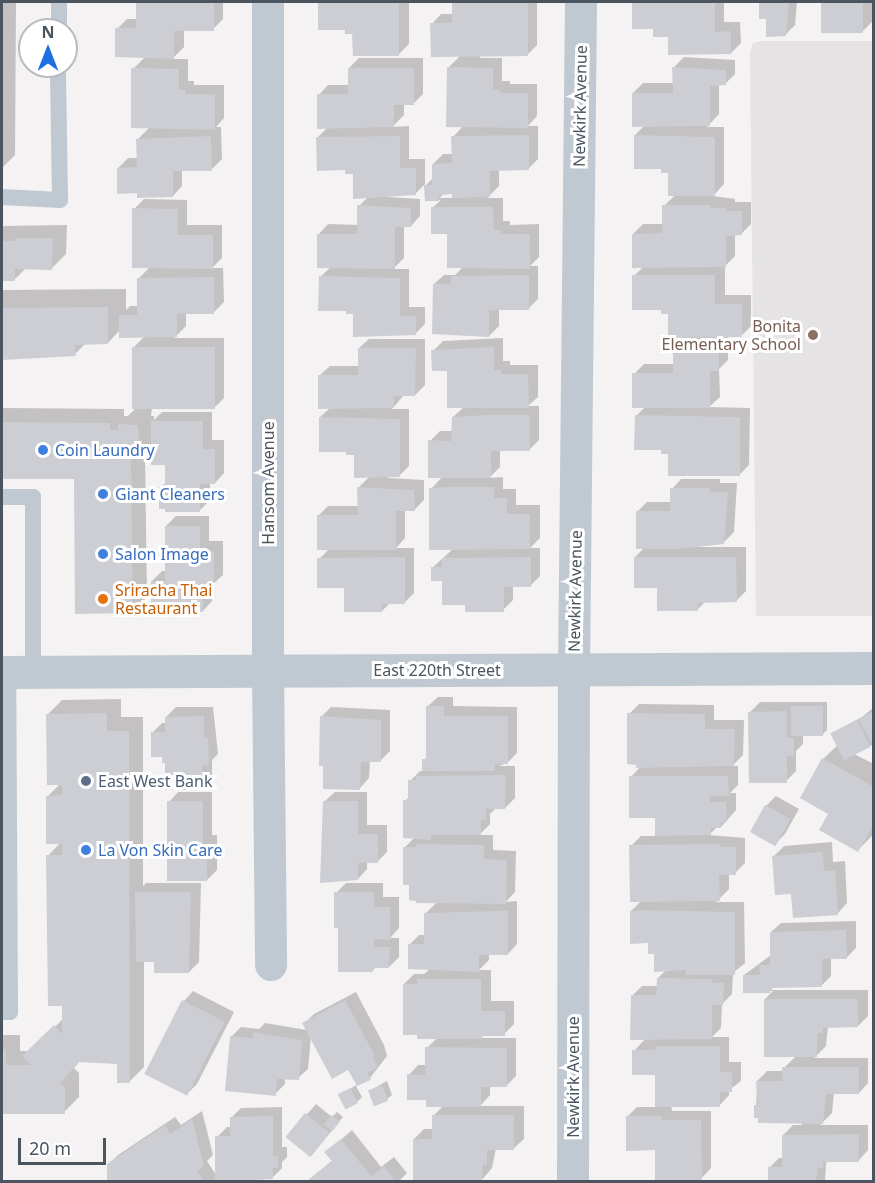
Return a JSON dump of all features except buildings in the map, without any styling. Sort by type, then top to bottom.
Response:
[{"type":"street","name":"Hansom Avenue","points":[[268,2],[268,670],[271,965]]},
{"type":"street","name":"Newkirk Avenue","points":[[573,1182],[574,670],[581,2]]},
{"type":"street","name":"East 220th Street","points":[[14,672],[873,668]]},
{"type":"lane","points":[[58,18],[59,2]]},
{"type":"lane","points":[[2,197],[60,200],[58,78]]},
{"type":"lane","points":[[2,497],[33,496],[14,672],[10,1012],[2,1012]]},
{"type":"shaded area","name":"Bonita Elementary School","points":[[761,41],[873,41],[873,616],[756,616],[750,53],[753,43]]},
{"type":"place","name":"Bonita Elementary School","points":[[813,335]]},
{"type":"place","name":"Coin Laundry","points":[[43,450]]},
{"type":"place","name":"Giant Cleaners","points":[[103,494]]},
{"type":"place","name":"Salon Image","points":[[103,554]]},
{"type":"place","name":"Sriracha Thai Restaurant","points":[[103,599]]},
{"type":"place","name":"East West Bank","points":[[86,781]]},
{"type":"place","name":"La Von Skin Care","points":[[86,850]]}]
